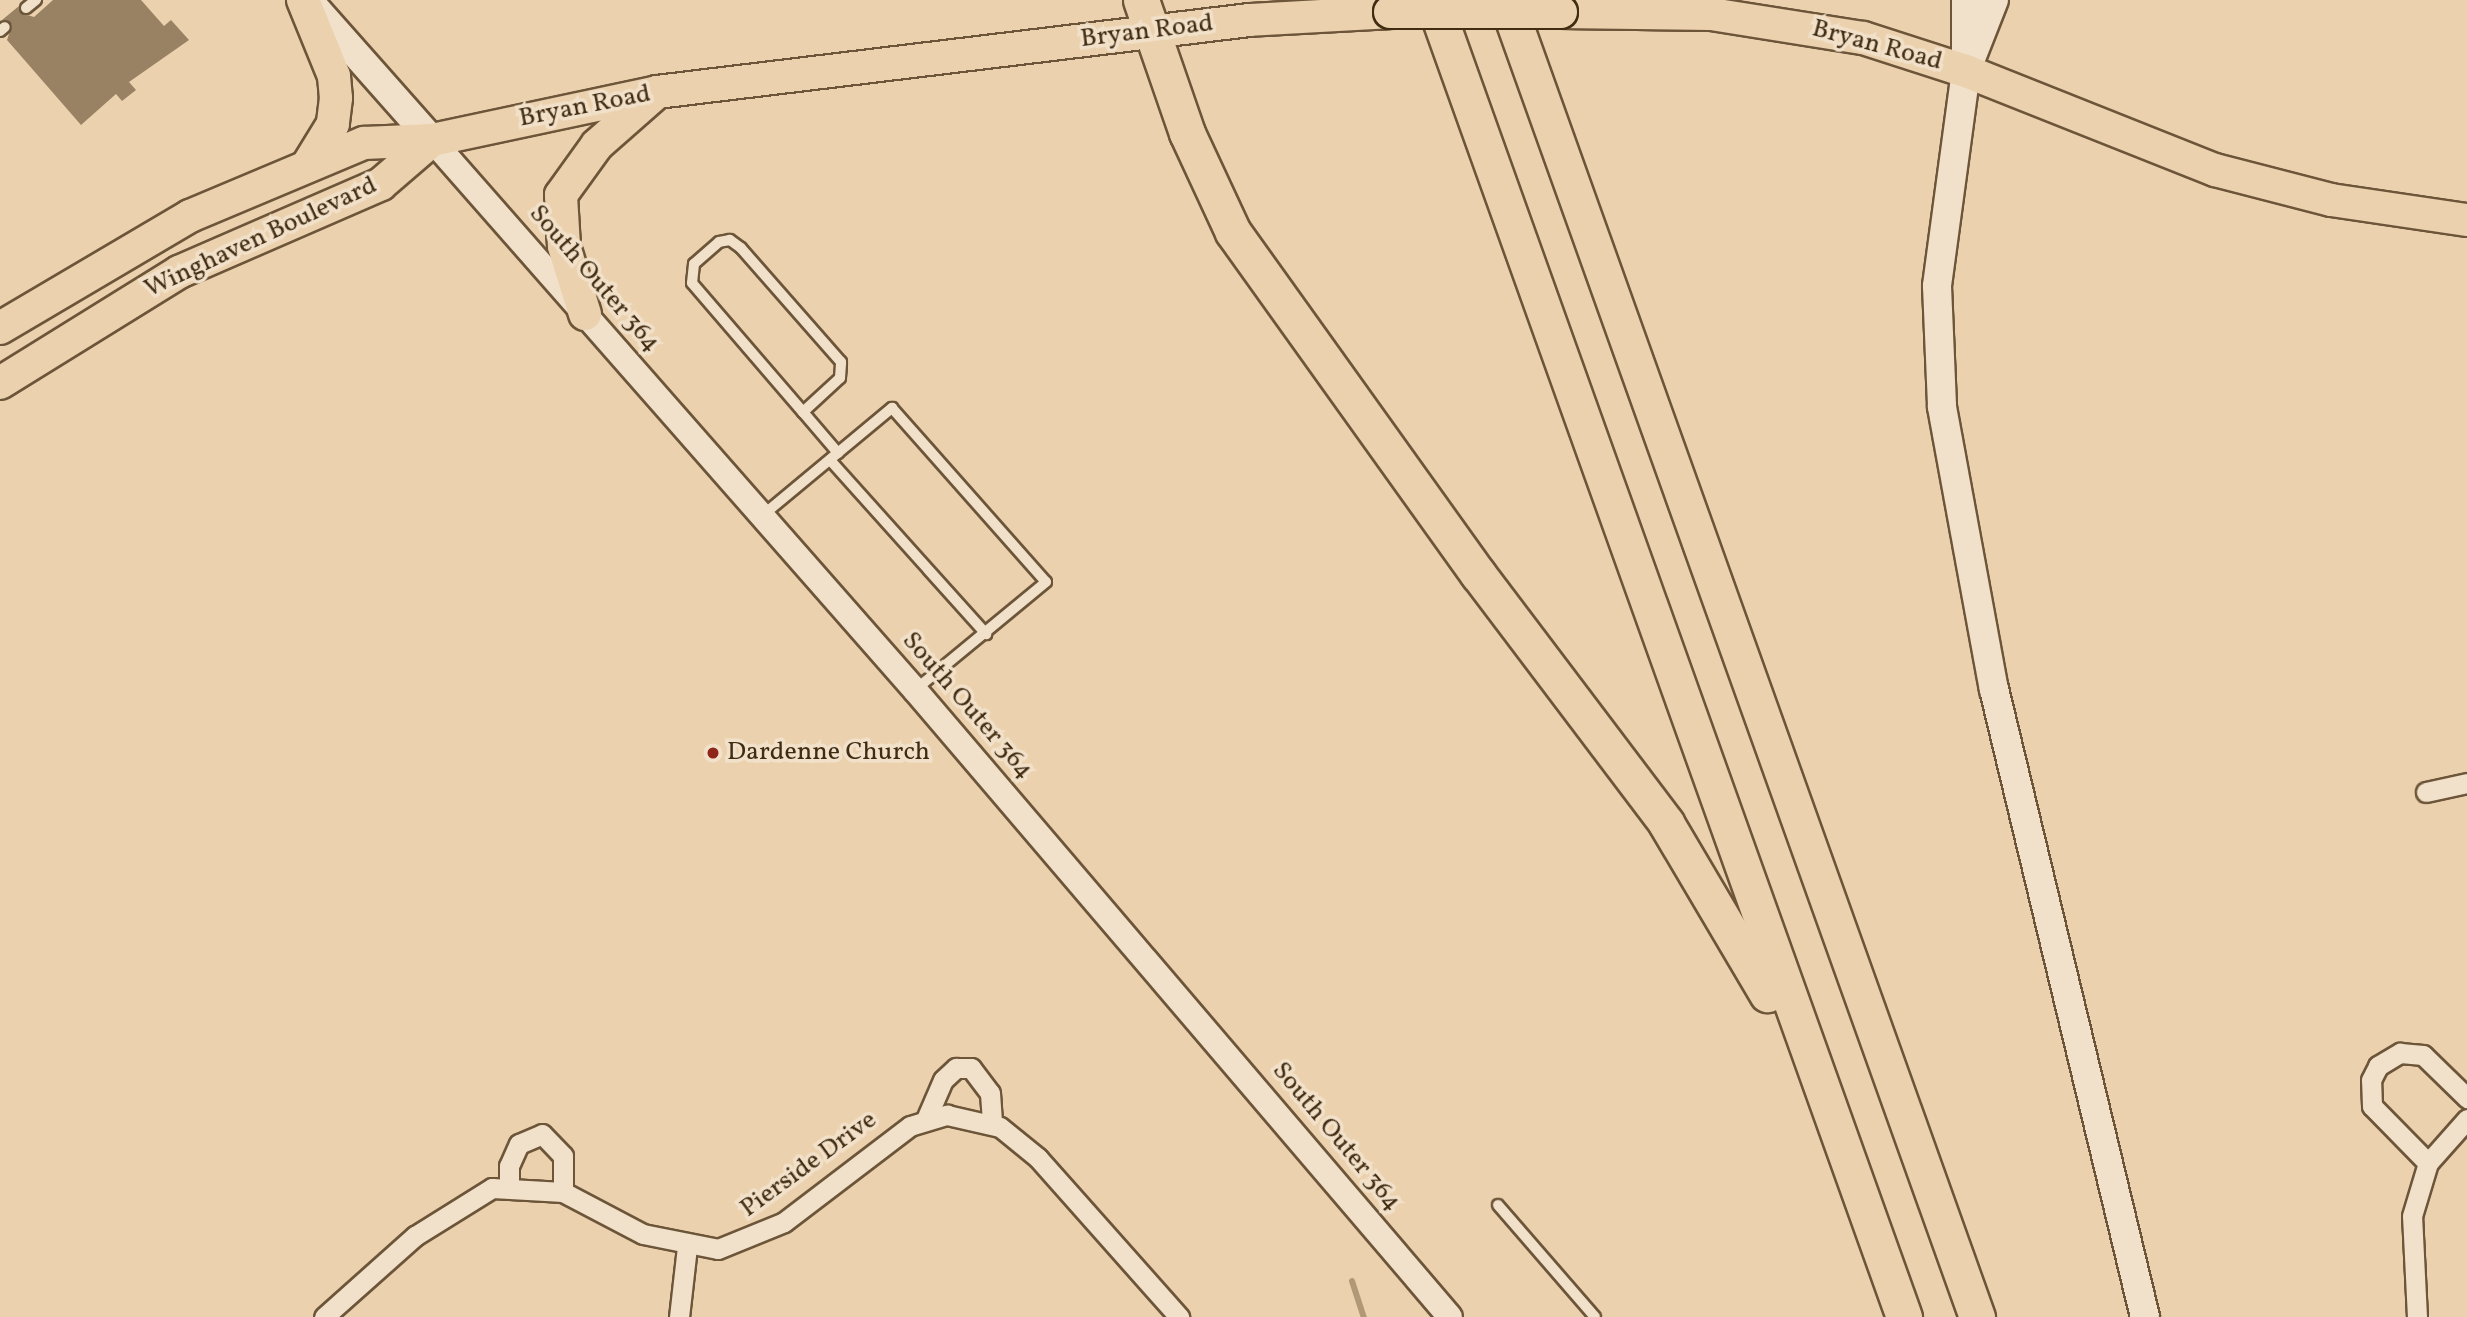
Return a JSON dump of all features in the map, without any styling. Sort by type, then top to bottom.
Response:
[{"type":"highway","points":[[1433,0],[1904,1317]]},
{"type":"highway","points":[[1506,0],[1977,1317]]},
{"type":"highway","points":[[1521,0],[1553,127]]},
{"type":"highway","points":[[1145,16],[1233,232],[1693,862],[1838,1131]]},
{"type":"main road","points":[[305,0],[432,140]]},
{"type":"main road","points":[[305,0],[334,76],[337,99],[333,124],[309,163]]},
{"type":"main road","points":[[1966,0],[1966,71],[1937,286],[1942,407],[1994,689],[2146,1317]]},
{"type":"main road","points":[[1966,71],[1994,0]]},
{"type":"main road","name":"Bryan Road","points":[[432,140],[657,92],[1145,16],[1561,12],[1770,19],[1863,38],[1966,71],[2215,170],[2331,200],[2467,220]]},
{"type":"main road","points":[[585,314],[564,246],[561,195],[597,145],[657,92]]},
{"type":"main road","name":"Winghaven Boulevard","points":[[0,328],[122,252],[309,163],[364,143],[432,140]]},
{"type":"main road","name":"Winghaven Boulevard","points":[[0,383],[178,272],[381,184],[432,140]]},
{"type":"street","name":"South Outer 364","points":[[432,140],[915,690],[1450,1317]]},
{"type":"street","points":[[2427,793],[2467,783]]},
{"type":"street","points":[[2428,1163],[2372,1106],[2378,1066],[2400,1053],[2423,1055],[2467,1098]]},
{"type":"street","points":[[992,1124],[990,1093],[971,1068],[956,1068],[943,1080],[927,1117],[967,1116],[992,1124],[1076,1196],[1179,1317]]},
{"type":"street","name":"Pierside Drive","points":[[324,1317],[415,1236],[492,1188],[509,1186],[563,1192],[643,1234],[687,1247],[718,1249],[762,1234],[927,1117]]},
{"type":"street","points":[[2417,1317],[2412,1216],[2428,1163],[2467,1119]]},
{"type":"street","points":[[509,1186],[509,1166],[519,1144],[542,1134],[563,1156],[563,1192]]},
{"type":"street","points":[[679,1317],[687,1247]]},
{"type":"lane","points":[[26,8],[36,0]]},
{"type":"lane","points":[[803,412],[840,378],[841,362],[741,248],[730,240],[719,242],[694,264],[692,283],[803,412],[834,457],[986,634]]},
{"type":"lane","points":[[763,515],[892,408],[1046,582],[915,690]]},
{"type":"lane","points":[[1498,1205],[1595,1317]]},
{"type":"building","points":[[53,0],[141,0],[164,26],[171,20],[189,40],[129,82],[136,90],[122,101],[116,94],[81,125],[7,40],[12,25],[2,20],[19,6],[21,13],[34,17]]},
{"type":"waterway","points":[[1352,1281],[1364,1317]]},
{"type":"place","name":"Dardenne Church","points":[[713,753]]}]
